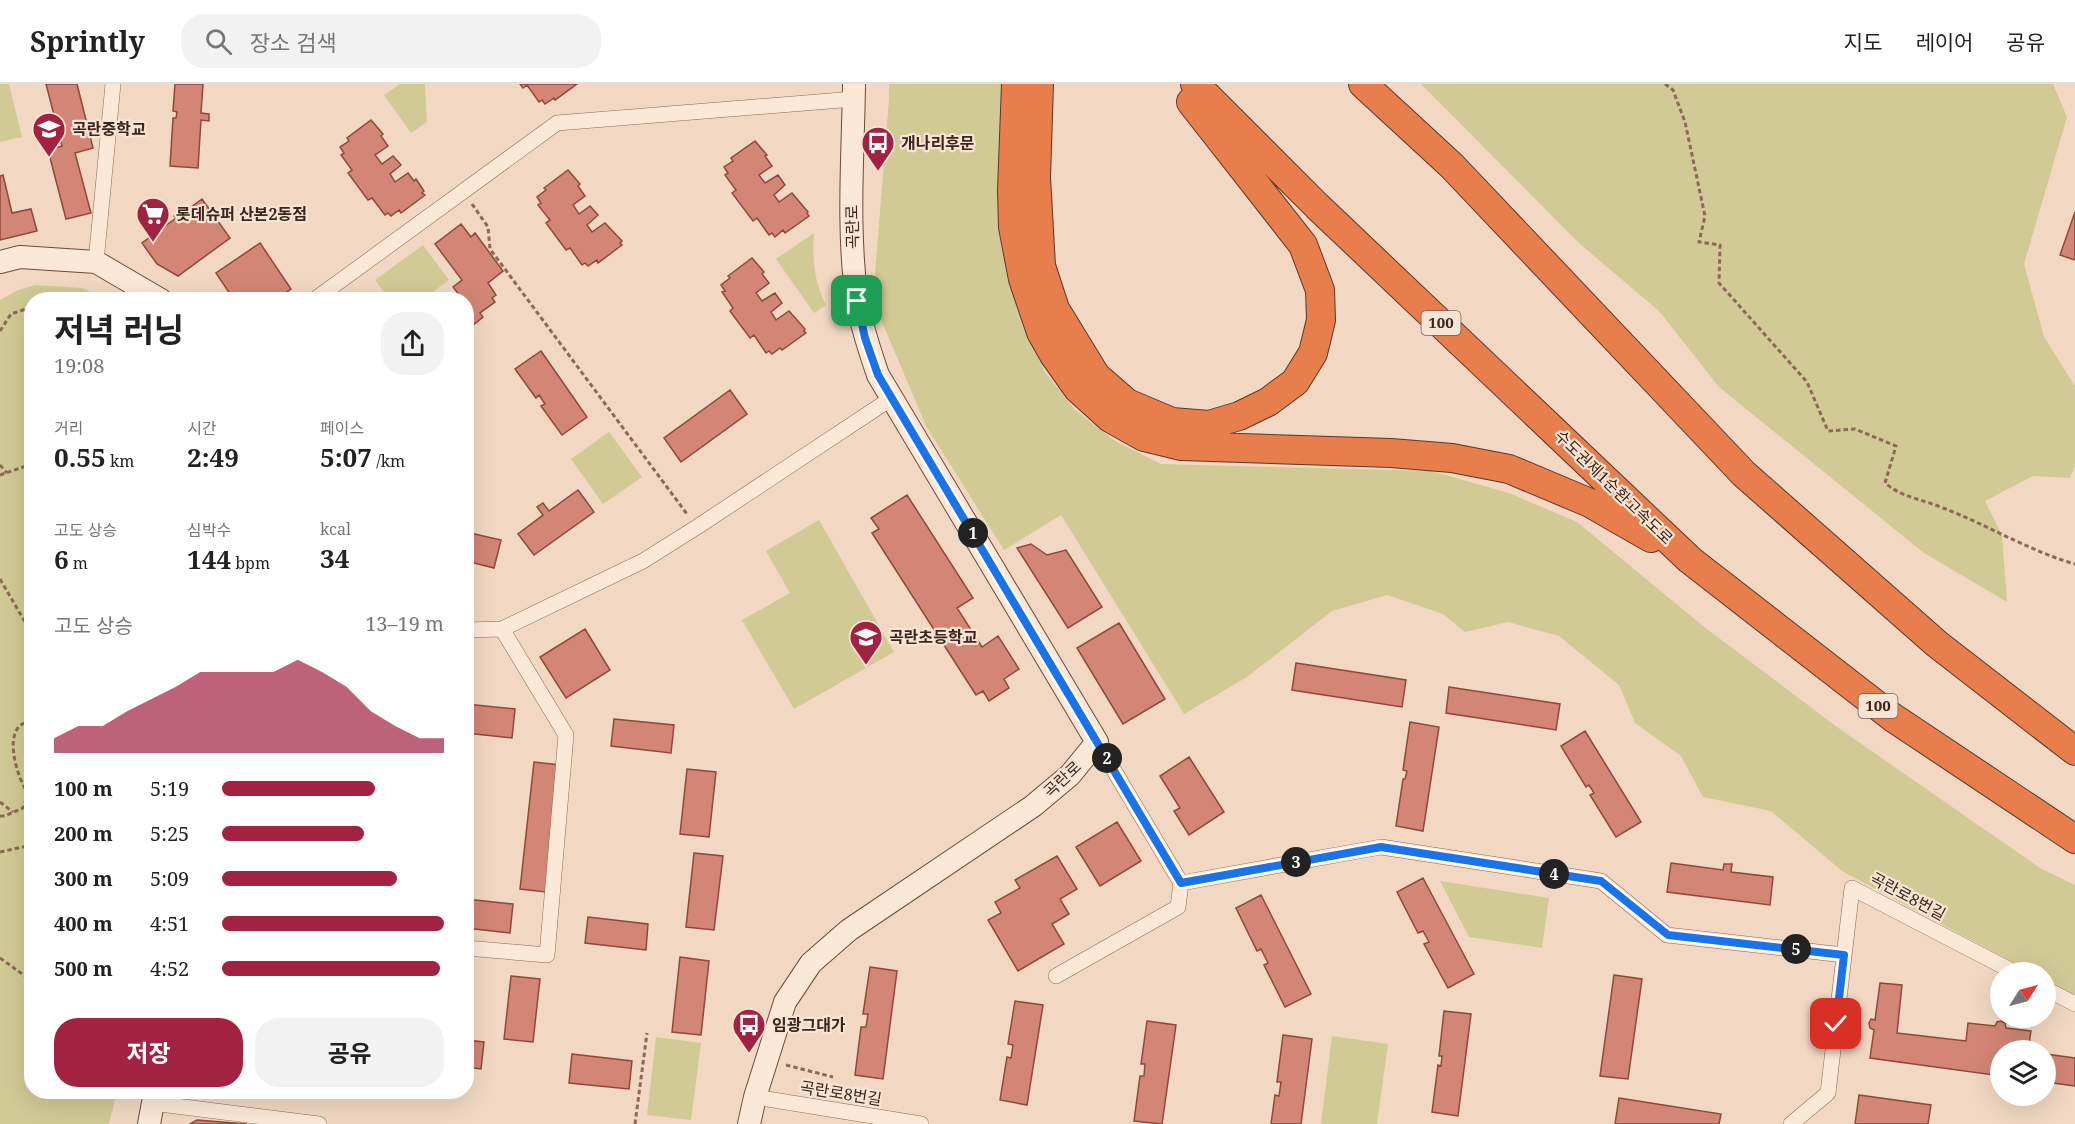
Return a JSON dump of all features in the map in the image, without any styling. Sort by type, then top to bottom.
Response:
[{"type":"highway","points":[[1016,84],[1013,227],[1023,279],[1041,332],[1054,355],[1078,389],[1110,418],[1144,437],[1181,446],[1390,453],[1452,458],[1509,469],[1590,503],[1690,560]]},
{"type":"highway","points":[[1039,84],[1035,177],[1041,266],[1055,309],[1073,342],[1096,376],[1127,403],[1172,422],[1209,425],[1239,416],[1268,402],[1294,382],[1313,353],[1321,320],[1320,290],[1303,245],[1177,84]]},
{"type":"highway","name":"수도권제1순환고속도로","points":[[1195,84],[1325,214],[1690,560],[1892,717],[2075,839]]},
{"type":"highway","points":[[1363,84],[1452,166]]},
{"type":"highway","points":[[1381,84],[1452,166],[1744,474],[1937,644],[2075,751]]},
{"type":"street","points":[[96,262],[113,84]]},
{"type":"street","points":[[325,292],[557,123],[854,91]]},
{"type":"street","name":"곡란로","points":[[749,1124],[784,1002],[811,963],[849,930],[1033,806],[1070,775],[1097,742],[878,375],[865,338],[857,301],[853,256],[851,172],[854,91]]},
{"type":"street","points":[[0,262],[20,257],[96,262],[147,292]]},
{"type":"street","points":[[474,630],[502,629],[643,561],[697,528],[891,398]]},
{"type":"street","points":[[474,949],[547,954],[566,735],[502,629]]},
{"type":"street","points":[[1056,976],[1179,907],[1181,883],[1097,742]]},
{"type":"street","points":[[1181,883],[1381,847],[1601,881],[1668,935],[1844,955]]},
{"type":"street","name":"곡란로8번길","points":[[1791,1124],[1828,1093],[1852,888],[1995,962]]},
{"type":"street","points":[[2056,994],[2075,1004]]},
{"type":"street","name":"곡란로8번길","points":[[755,1097],[921,1124]]},
{"type":"street","points":[[152,1106],[319,1124]]},
{"type":"path","points":[[1665,84],[1673,90],[1685,122],[1705,216],[1699,242],[1720,245],[1719,283],[1807,382],[1828,431],[1855,429],[1896,446],[1885,483],[1897,493],[1942,507],[2053,558],[2075,564]]},
{"type":"path","points":[[463,192],[488,227],[490,249],[697,528]]},
{"type":"path","points":[[0,331],[11,314],[24,310]]},
{"type":"path","points":[[0,465],[7,473]]},
{"type":"path","points":[[0,475],[24,467]]},
{"type":"path","points":[[0,579],[24,620]]},
{"type":"path","points":[[8,731],[18,724],[24,723]]},
{"type":"path","points":[[12,767],[24,787]]},
{"type":"path","points":[[0,802],[14,812]]},
{"type":"path","points":[[0,816],[22,808],[24,803]]},
{"type":"path","points":[[0,852],[24,847]]},
{"type":"path","points":[[0,958],[24,975]]},
{"type":"path","points":[[635,1124],[647,1032]]},
{"type":"path","points":[[766,1060],[833,1077]]},
{"type":"shaded area","points":[[0,84],[9,84],[22,137],[0,142]]},
{"type":"shaded area","points":[[400,84],[425,84],[427,122],[411,133],[384,95]]},
{"type":"shaded area","points":[[889,84],[1006,84],[1005,262],[1023,325],[1045,372],[1074,409],[1115,441],[1161,464],[1431,471],[1509,493],[1577,522],[1703,626],[1837,727],[2040,868],[2075,885],[2075,995],[2056,985],[2056,962],[2012,962],[1842,871],[1771,811],[1703,797],[1681,756],[1635,723],[1619,685],[1559,636],[1508,622],[1465,632],[1443,614],[1387,595],[1332,611],[1247,677],[1184,714],[1061,515],[1004,550],[926,426],[880,317],[875,274]]},
{"type":"shaded area","points":[[1421,84],[2053,84],[2067,117],[2024,264],[2044,337],[2075,386],[2075,466],[2070,478],[2033,476],[1985,501],[2002,535],[2007,602],[1924,553],[1719,387],[1659,311],[1580,244]]},
{"type":"shaded area","points":[[814,233],[815,270],[826,305],[814,313],[776,259]]},
{"type":"shaded area","points":[[423,245],[449,280],[433,292],[384,292],[375,280]]},
{"type":"shaded area","points":[[35,285],[82,288],[91,292],[24,292],[24,1099],[115,1099],[109,1124],[0,1124],[0,300],[18,290]]},
{"type":"shaded area","points":[[609,432],[642,477],[603,504],[571,459]]},
{"type":"shaded area","points":[[819,520],[894,652],[794,709],[742,620],[790,593],[766,551]]},
{"type":"shaded area","points":[[1440,881],[1549,898],[1542,948],[1469,937]]},
{"type":"shaded area","points":[[1332,1036],[1388,1044],[1377,1124],[1321,1124]]},
{"type":"shaded area","points":[[656,1037],[701,1043],[691,1120],[647,1115]]},
{"type":"building","points":[[46,84],[77,84],[93,148],[75,153],[91,213],[66,219],[48,150],[62,146]]},
{"type":"building","points":[[175,84],[203,84],[201,113],[209,114],[209,121],[201,120],[198,168],[170,166],[173,118],[176,118],[177,112],[173,111]]},
{"type":"building","points":[[520,84],[577,84],[555,100],[554,98],[545,104],[542,100],[539,102],[527,85],[523,88]]},
{"type":"building","points":[[371,120],[383,134],[381,136],[388,146],[375,155],[382,164],[393,156],[401,165],[390,174],[395,182],[408,173],[414,181],[416,179],[425,195],[401,213],[399,210],[391,216],[388,213],[385,215],[372,198],[368,200],[348,173],[352,170],[341,155],[344,153],[340,147],[349,141],[347,138]]},
{"type":"building","points":[[755,141],[767,155],[765,156],[772,166],[759,175],[765,183],[778,175],[785,185],[774,195],[779,202],[792,193],[809,216],[785,233],[783,230],[775,237],[772,233],[769,235],[757,218],[753,221],[732,193],[736,190],[725,175],[728,173],[724,167],[733,161],[731,158]]},
{"type":"building","points":[[568,170],[580,184],[578,186],[585,196],[573,205],[579,214],[590,206],[598,215],[587,225],[592,232],[605,223],[622,241],[620,243],[622,245],[598,263],[597,260],[588,266],[585,263],[582,265],[570,248],[566,250],[546,223],[550,220],[538,205],[541,203],[537,197],[546,190],[544,188]]},
{"type":"building","points":[[3,175],[12,213],[31,209],[37,231],[0,240],[0,176]]},
{"type":"building","points":[[202,199],[230,238],[178,276],[157,264],[142,243],[176,218],[174,216]]},
{"type":"building","points":[[2075,212],[2075,260],[2060,255]]},
{"type":"building","points":[[461,224],[471,237],[475,233],[503,271],[488,283],[496,295],[492,298],[495,302],[480,313],[483,317],[474,324],[474,292],[457,292],[453,287],[462,280],[435,244]]},
{"type":"building","points":[[260,243],[291,289],[287,292],[229,292],[216,273]]},
{"type":"building","points":[[752,258],[764,272],[762,274],[769,283],[756,293],[762,301],[775,293],[782,303],[771,312],[776,320],[789,311],[806,333],[782,350],[780,348],[772,354],[769,351],[766,353],[754,335],[750,338],[730,311],[733,308],[722,292],[725,291],[721,285],[730,278],[728,276]]},
{"type":"building","points":[[541,351],[587,417],[562,435],[541,406],[545,404],[539,395],[536,398],[515,369]]},
{"type":"building","points":[[730,390],[747,414],[681,462],[664,438]]},
{"type":"building","points":[[578,490],[594,512],[534,555],[518,534],[543,515],[537,507],[543,503],[549,511]]},
{"type":"building","points":[[907,495],[973,598],[957,608],[982,647],[998,636],[1019,669],[1004,679],[1009,688],[989,701],[983,691],[976,695],[872,533],[879,529],[871,518]]},
{"type":"building","points":[[474,534],[501,540],[494,568],[474,563]]},
{"type":"building","points":[[1031,544],[1047,555],[1066,550],[1102,607],[1068,628],[1017,548]]},
{"type":"building","points":[[1119,623],[1165,699],[1123,724],[1077,648]]},
{"type":"building","points":[[585,629],[610,670],[566,698],[540,657]]},
{"type":"building","points":[[1296,663],[1406,680],[1402,707],[1292,690]]},
{"type":"building","points":[[1449,687],[1560,704],[1556,730],[1446,713]]},
{"type":"building","points":[[474,705],[515,709],[512,738],[474,734]]},
{"type":"building","points":[[614,719],[674,725],[671,753],[611,746]]},
{"type":"building","points":[[1410,722],[1439,727],[1423,831],[1396,826],[1403,779],[1407,771],[1403,770]]},
{"type":"building","points":[[1585,731],[1641,822],[1616,837],[1590,795],[1594,793],[1589,785],[1586,787],[1561,746]]},
{"type":"building","points":[[1189,757],[1224,812],[1189,835],[1174,811],[1180,808],[1160,776]]},
{"type":"building","points":[[534,762],[560,765],[546,892],[520,889]]},
{"type":"building","points":[[687,769],[716,772],[709,837],[680,834]]},
{"type":"building","points":[[1117,822],[1141,861],[1100,886],[1076,847]]},
{"type":"building","points":[[694,853],[723,856],[714,930],[686,927]]},
{"type":"building","points":[[1057,856],[1077,889],[1060,899],[1069,914],[1052,924],[1064,944],[1018,971],[988,920],[1001,913],[995,902],[1020,888],[1015,880]]},
{"type":"building","points":[[1671,863],[1723,870],[1724,864],[1732,864],[1731,872],[1773,877],[1770,905],[1667,892]]},
{"type":"building","points":[[1423,878],[1474,974],[1448,988],[1424,944],[1429,942],[1423,931],[1418,933],[1397,892]]},
{"type":"building","points":[[1261,895],[1311,994],[1285,1007],[1264,965],[1268,963],[1261,949],[1257,951],[1236,908]]},
{"type":"building","points":[[474,900],[513,904],[510,933],[474,929]]},
{"type":"building","points":[[588,917],[648,924],[646,950],[585,943]]},
{"type":"building","points":[[680,957],[709,961],[701,1035],[672,1032]]},
{"type":"building","points":[[870,967],[897,971],[883,1079],[855,1075],[861,1027],[866,1027],[868,1014],[863,1014]]},
{"type":"building","points":[[1614,975],[1642,979],[1628,1079],[1600,1076]]},
{"type":"building","points":[[511,976],[540,979],[533,1042],[504,1039]]},
{"type":"building","points":[[1880,983],[1902,985],[1897,1033],[1966,1041],[1968,1023],[1990,1025],[1990,1028],[2031,1031],[2030,1040],[1990,1040],[1990,1074],[1870,1058],[1874,1030],[1870,1028],[1869,1023],[1871,1019],[1875,1020]]},
{"type":"building","points":[[1015,1001],[1043,1005],[1027,1105],[1000,1100],[1007,1057],[1011,1058],[1013,1045],[1008,1044]]},
{"type":"building","points":[[1444,1011],[1471,1014],[1458,1116],[1432,1112],[1438,1065],[1441,1066],[1442,1056],[1439,1056]]},
{"type":"building","points":[[1147,1021],[1176,1025],[1162,1124],[1134,1121],[1140,1076],[1144,1076],[1145,1064],[1141,1064]]},
{"type":"building","points":[[1283,1035],[1312,1039],[1301,1124],[1271,1124],[1275,1095],[1279,1096],[1281,1082],[1277,1082]]},
{"type":"building","points":[[474,1041],[484,1042],[481,1069],[474,1068]]},
{"type":"building","points":[[572,1054],[632,1061],[629,1089],[569,1083]]},
{"type":"building","points":[[2056,1055],[2075,1058],[2075,1086],[2056,1083]]},
{"type":"building","points":[[1859,1095],[1931,1105],[1928,1124],[1855,1124]]},
{"type":"building","points":[[1619,1098],[1721,1114],[1719,1124],[1615,1124]]},
{"type":"building","points":[[197,1120],[247,1124],[190,1124]]},
{"type":"place","name":"곡란중학교","points":[[49,158]]},
{"type":"place","name":"개나리후문","points":[[878,172]]},
{"type":"place","name":"롯데슈퍼 산본2동점","points":[[153,243]]},
{"type":"place","name":"곡란초등학교","points":[[866,666]]},
{"type":"place","name":"임광그대가","points":[[749,1054]]},
{"type":"route","points":[[857,301],[865,338],[878,375],[1181,883],[1381,847],[1601,881],[1668,935],[1844,955],[1836,1024]]}]
